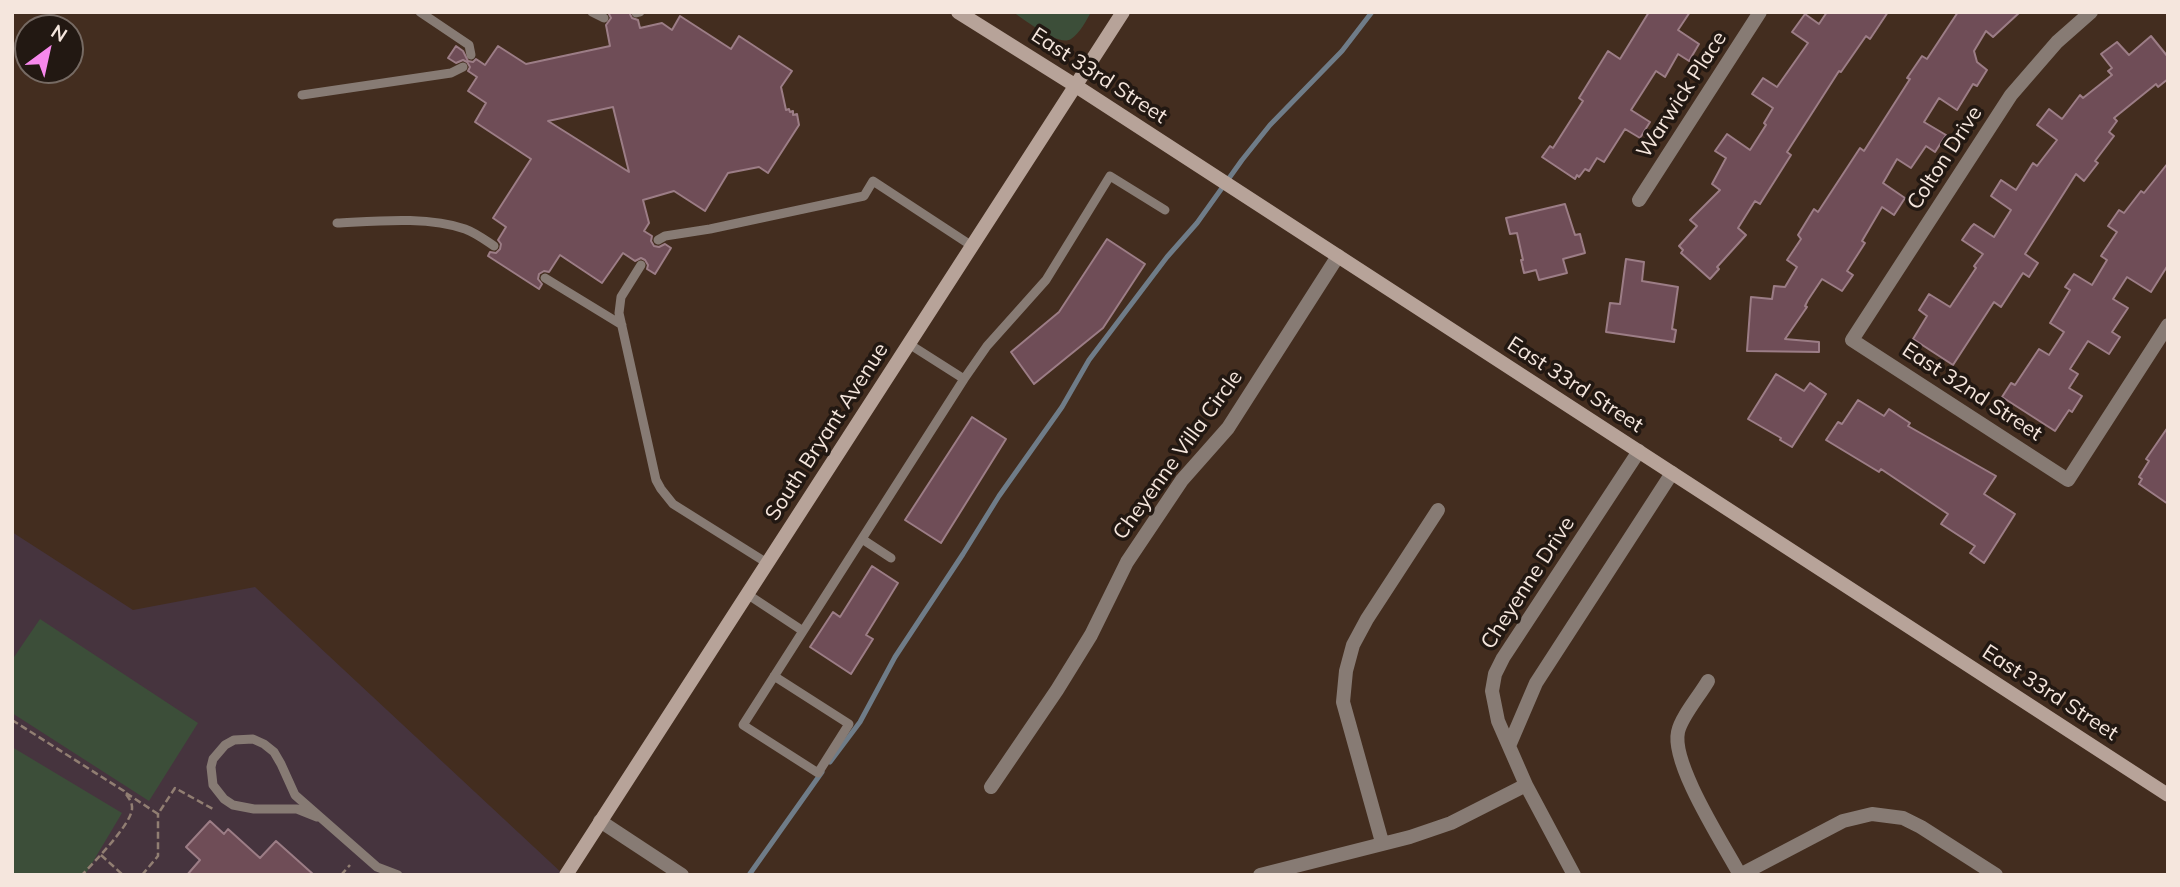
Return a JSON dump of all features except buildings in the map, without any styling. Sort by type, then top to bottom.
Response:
[{"type":"street","name":"East 33rd Street","points":[[958,12],[2168,794]]},
{"type":"street","name":"South Bryant Avenue","points":[[566,875],[1123,12]]},
{"type":"street","name":"Warwick Place","points":[[1639,200],[1760,12]]},
{"type":"street","name":"Colton Drive","points":[[1852,340],[2011,95],[2057,43],[2091,12]]},
{"type":"street","name":"Cheyenne Villa Circle","points":[[991,787],[1091,635],[1126,562],[1182,480],[1228,428],[1338,256]]},
{"type":"street","name":"East 32nd Street","points":[[1852,340],[2068,480],[2168,325]]},
{"type":"street","name":"Cheyenne Drive","points":[[1574,875],[1526,785],[1497,721],[1492,691],[1495,674],[1503,658],[1639,451]]},
{"type":"street","points":[[1510,746],[1536,683],[1672,473]]},
{"type":"street","points":[[1382,842],[1343,702],[1346,671],[1353,645],[1367,619],[1438,510]]},
{"type":"street","points":[[1708,681],[1678,730],[1677,745],[1688,778],[1740,875],[1843,821],[1872,814],[1903,818],[1996,875]]},
{"type":"street","points":[[1260,875],[1451,823],[1526,785]]},
{"type":"street","points":[[600,821],[682,875]]},
{"type":"lane","points":[[420,12],[469,45],[471,55]]},
{"type":"lane","points":[[592,12],[604,18]]},
{"type":"lane","points":[[302,95],[452,73],[463,67]]},
{"type":"lane","points":[[775,676],[849,724],[818,773],[743,726],[986,346],[1046,280],[1110,176],[1165,210]]},
{"type":"lane","points":[[658,240],[665,236],[710,229],[864,195],[873,181],[972,246]]},
{"type":"lane","points":[[337,223],[438,223],[464,229],[494,246]]},
{"type":"lane","points":[[641,265],[621,297],[619,313],[656,480],[673,504],[767,563]]},
{"type":"lane","points":[[545,278],[622,325]]},
{"type":"lane","points":[[909,344],[964,379]]},
{"type":"lane","points":[[862,539],[891,558]]},
{"type":"lane","points":[[747,594],[803,631]]},
{"type":"lane","points":[[317,817],[297,809],[254,809],[233,805],[224,800],[213,785],[211,767],[214,760],[225,745],[234,740],[253,739],[264,744],[274,752],[295,795],[317,817],[377,867],[398,875]]},
{"type":"path","points":[[12,720],[158,813]]},
{"type":"path","points":[[142,875],[158,856],[158,813],[175,788],[213,809]]},
{"type":"path","points":[[82,875],[108,847],[130,816],[133,808],[124,791]]},
{"type":"path","points":[[101,855],[123,875]]},
{"type":"path","points":[[341,875],[350,865]]},
{"type":"shaded area","points":[[12,532],[133,610],[255,587],[564,875],[12,875]]},
{"type":"green space","points":[[1013,12],[1091,12],[1077,34],[1066,40],[1042,32]]},
{"type":"green space","points":[[40,619],[198,723],[149,801],[12,713],[12,660]]},
{"type":"green space","points":[[12,747],[122,813],[85,875],[12,875]]},
{"type":"waterway","points":[[830,762],[860,722],[895,657],[999,496],[1062,407],[1089,360],[1270,125],[1342,51],[1372,12]]},
{"type":"waterway","points":[[749,875],[822,772]]}]
